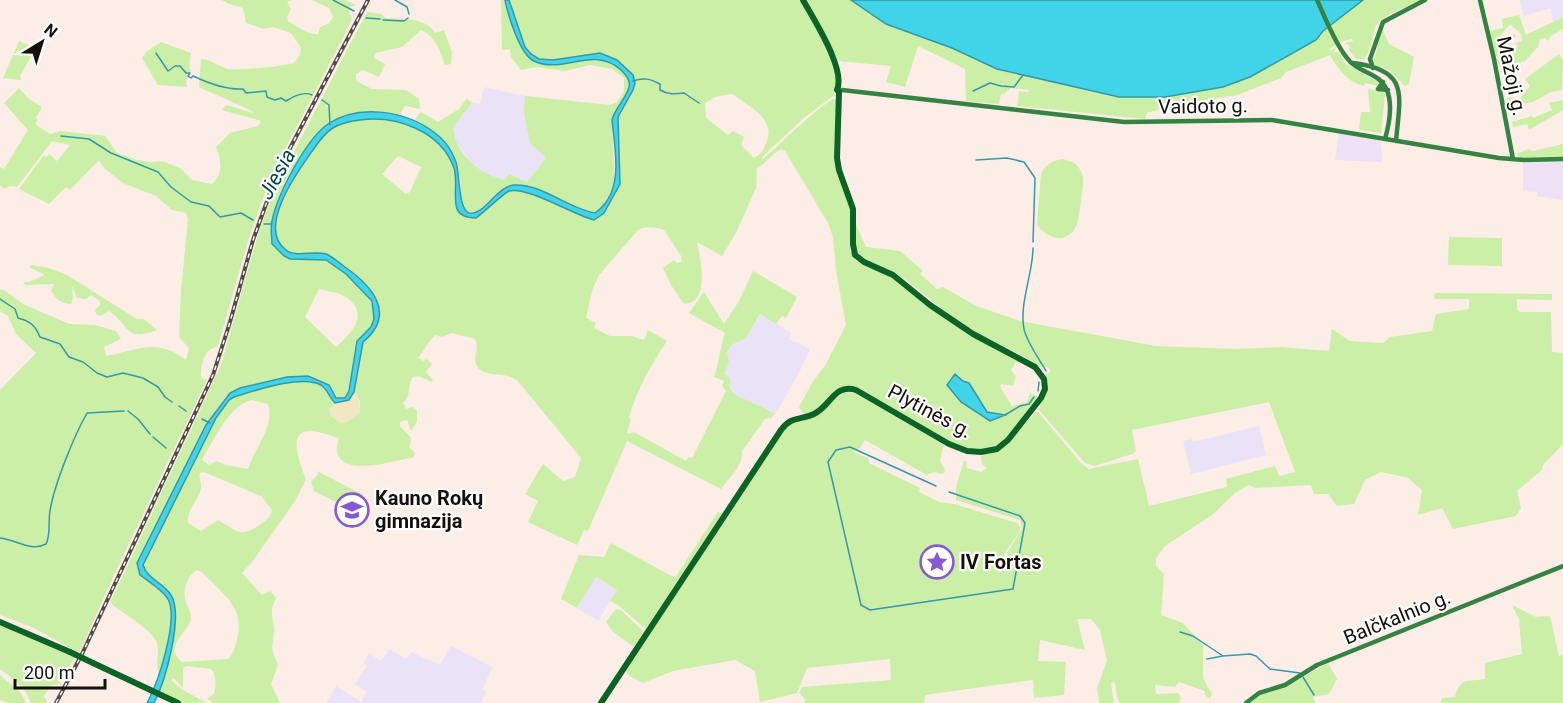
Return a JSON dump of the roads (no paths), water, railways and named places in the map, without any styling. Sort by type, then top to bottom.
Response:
[{"type":"main road","points":[[803,0],[836,63],[840,89]]},
{"type":"main road","points":[[1317,0],[1342,49],[1352,63],[1382,81],[1388,90],[1389,113],[1384,139]]},
{"type":"main road","points":[[1372,68],[1370,59],[1383,22],[1425,0]]},
{"type":"main road","name":"Mažoji g.","points":[[1480,0],[1514,159]]},
{"type":"main road","points":[[1360,64],[1370,59]]},
{"type":"main road","points":[[1352,63],[1387,73],[1393,78],[1400,91],[1396,141]]},
{"type":"main road","points":[[1382,81],[1382,76],[1387,73]]},
{"type":"main road","name":"Vaidoto g.","points":[[840,89],[1124,122],[1272,120],[1514,159],[1563,159]]},
{"type":"main road","name":"Plytinės g.","points":[[600,703],[781,430],[789,422],[814,415],[836,393],[849,388],[957,448],[971,452],[992,451],[1008,440],[1043,393],[1044,379],[1035,367],[973,334],[930,305],[892,275],[864,262],[855,255],[853,209],[837,158],[840,89]]},
{"type":"main road","points":[[1389,113],[1394,118],[1398,115]]},
{"type":"main road","name":"Balčkalnio g.","points":[[1246,703],[1259,693],[1285,685],[1317,665],[1563,566]]},
{"type":"main road","points":[[0,622],[70,652],[175,702]]},
{"type":"water","points":[[505,0],[509,0],[525,47],[539,59],[553,60],[600,53],[617,60],[633,75],[635,83],[633,90],[618,117],[620,184],[604,213],[594,220],[539,197],[517,191],[509,191],[476,218],[470,218],[462,215],[457,209],[455,173],[448,155],[439,144],[416,128],[388,120],[360,120],[338,125],[323,137],[298,171],[283,200],[277,214],[275,228],[278,240],[290,252],[328,255],[355,275],[372,292],[377,301],[378,321],[373,332],[363,342],[354,392],[349,400],[335,403],[321,385],[313,382],[290,382],[234,397],[229,400],[216,418],[143,565],[148,574],[171,595],[175,618],[168,665],[154,703],[147,703],[166,651],[171,609],[165,595],[140,575],[137,563],[206,425],[230,393],[240,388],[287,377],[308,376],[329,385],[336,398],[345,398],[349,391],[357,341],[371,327],[374,319],[372,301],[346,274],[326,260],[290,259],[272,244],[271,224],[280,197],[302,154],[319,131],[340,117],[368,112],[397,115],[424,125],[448,146],[456,162],[463,205],[469,213],[480,210],[502,190],[514,185],[534,188],[575,207],[595,213],[611,194],[616,170],[612,120],[628,91],[628,78],[612,63],[601,60],[556,65],[534,61],[519,43]]},
{"type":"water","points":[[851,0],[1363,0],[1323,31],[1316,40],[1250,77],[1223,87],[1165,97],[1119,97],[997,69],[952,48],[886,24]]},
{"type":"water","points":[[955,374],[969,383],[987,412],[1005,415],[990,421],[961,402],[947,385]]},
{"type":"waterway","points":[[333,0],[354,11]]},
{"type":"waterway","points":[[395,0],[407,7],[409,14]]},
{"type":"waterway","points":[[366,18],[380,19]]},
{"type":"waterway","points":[[383,20],[404,21],[408,18]]},
{"type":"waterway","points":[[156,53],[168,71],[175,66],[180,66],[186,73],[190,73],[188,76],[191,78],[193,76],[218,85],[243,89],[246,93],[266,91],[267,97],[275,100],[281,98],[286,101],[302,94],[312,95]]},
{"type":"waterway","points":[[973,91],[990,83],[1014,87],[1023,75]]},
{"type":"waterway","points":[[633,81],[650,80],[660,84],[660,90],[663,92],[684,93],[699,103]]},
{"type":"waterway","points":[[322,100],[329,105],[330,125]]},
{"type":"waterway","points":[[61,136],[89,139],[111,153],[158,172],[171,187],[191,202],[209,206],[220,217],[241,213],[253,220]]},
{"type":"waterway","points":[[976,160],[1007,158],[1024,162],[1035,178],[1033,242]]},
{"type":"waterway","points":[[264,224],[272,224]]},
{"type":"waterway","points":[[1033,248],[1023,309],[1024,329],[1027,339],[1046,371]]},
{"type":"waterway","points":[[0,299],[15,309],[18,318],[32,324],[40,337],[60,344],[69,357],[83,362],[97,373],[107,377],[123,373],[143,378],[158,387],[172,402]]},
{"type":"waterway","points":[[1038,391],[1039,382]]},
{"type":"waterway","points":[[1005,415],[1020,406],[1029,404],[1034,397]]},
{"type":"waterway","points":[[179,406],[186,411]]},
{"type":"waterway","points":[[0,538],[35,547],[46,544],[50,511],[60,475],[87,413],[124,411]]},
{"type":"waterway","points":[[128,411],[150,434]]},
{"type":"waterway","points":[[202,419],[210,423]]},
{"type":"waterway","points":[[153,437],[166,448]]},
{"type":"waterway","points":[[936,486],[850,447],[836,450],[828,462],[861,605],[870,610],[1013,589],[1025,523],[1020,516],[949,492]]},
{"type":"waterway","points":[[1180,632],[1193,636],[1223,656],[1250,654],[1256,656],[1270,669],[1300,673]]},
{"type":"waterway","points":[[1207,659],[1223,656]]},
{"type":"waterway","points":[[1303,677],[1314,695]]},
{"type":"railway","points":[[56,703],[82,654],[213,375],[253,240],[278,171],[368,0]]},
{"type":"place","name":"Kauno Rokų gimnazija","points":[[352,510]]},
{"type":"place","name":"IV Fortas","points":[[937,562]]},
{"type":"water label","name":"Jiesia","points":[[277,174]]}]
